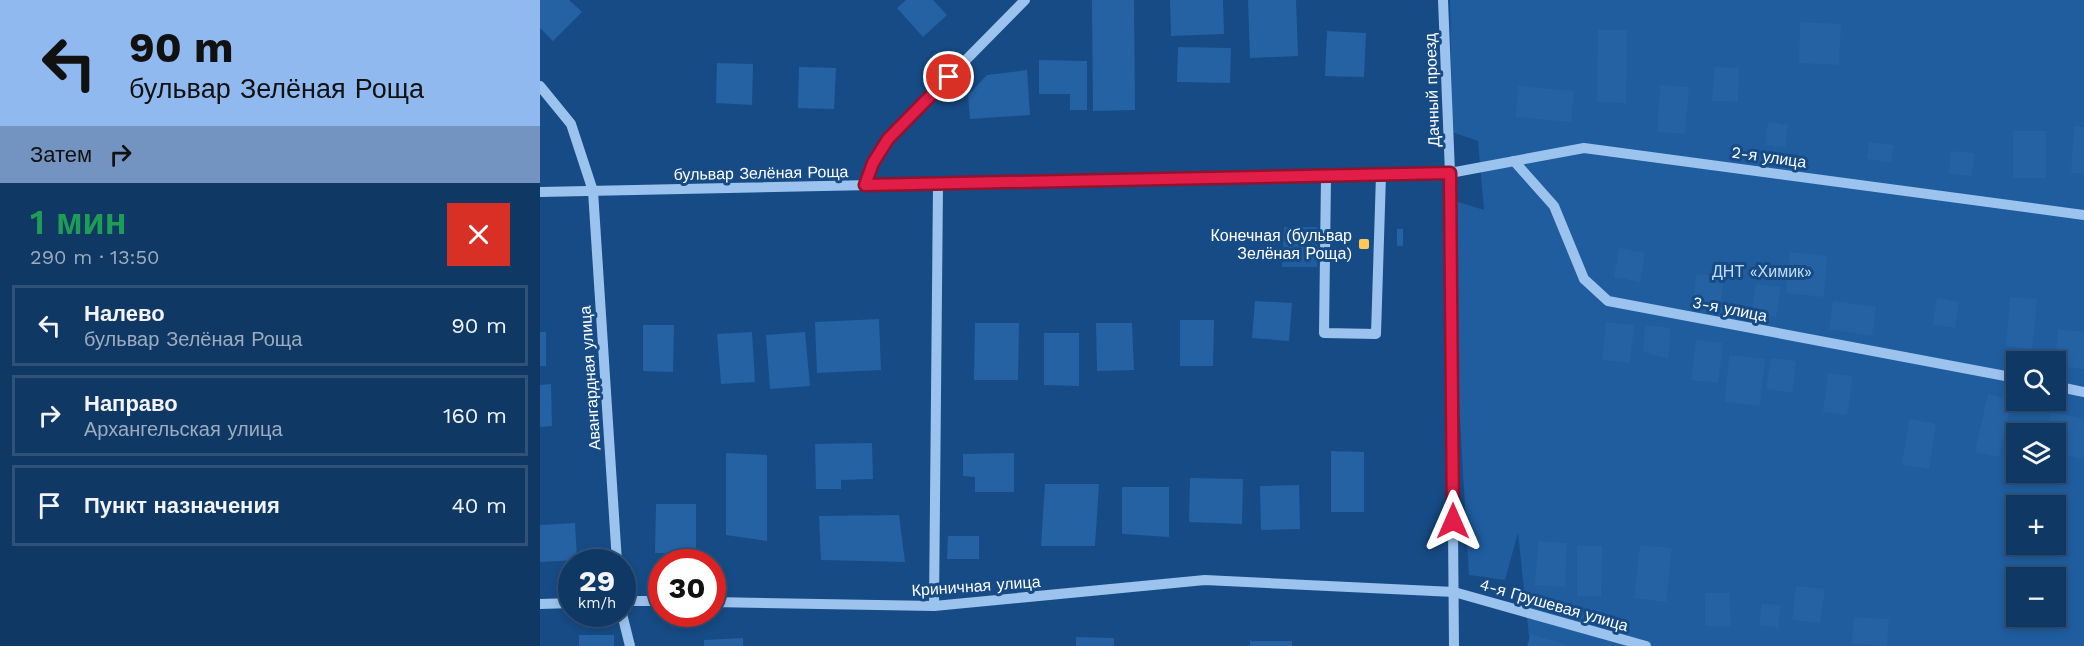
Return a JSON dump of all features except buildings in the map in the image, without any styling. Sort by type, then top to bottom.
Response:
[{"type":"street","points":[[865,185],[873,163],[888,139],[1025,0]]},
{"type":"street","name":"Дачный проезд","points":[[1443,0],[1450,173],[1454,646]]},
{"type":"street","name":"Авангардная улица","points":[[540,86],[571,124],[593,191],[616,549]]},
{"type":"street","name":"2-я улица","points":[[1450,173],[1584,148],[2084,214]]},
{"type":"street","name":"3-я улица","points":[[1514,161],[1554,206],[1584,279],[1608,301],[2006,376]]},
{"type":"street","name":"бульвар Зелёная Роща","points":[[540,192],[1450,173]]},
{"type":"street","points":[[1326,177],[1324,333],[1376,334],[1381,175]]},
{"type":"street","points":[[934,606],[938,185]]},
{"type":"street","points":[[2066,389],[2084,393]]},
{"type":"street","name":"Криничная улица","points":[[726,602],[934,606],[1205,580],[1454,592]]},
{"type":"street","name":"4-я Грушевая улица","points":[[1454,592],[1646,646]]},
{"type":"street","points":[[540,604],[558,603]]},
{"type":"street","points":[[625,627],[630,646]]},
{"type":"green space","name":"ДНТ «Химик»","points":[[1450,0],[2084,0],[2084,646],[1530,646],[1518,533],[1505,580],[1469,575],[1448,212],[1455,201],[1484,210],[1478,141],[1452,132]]},
{"type":"green space","points":[[1284,227],[1317,227],[1317,267],[1282,267]]},
{"type":"place","name":"Конечная (бульвар Зелёная Роща)","points":[[1364,244]]},
{"type":"route","points":[[949,77],[888,139],[873,163],[865,185],[1450,173],[1453,521]]}]
